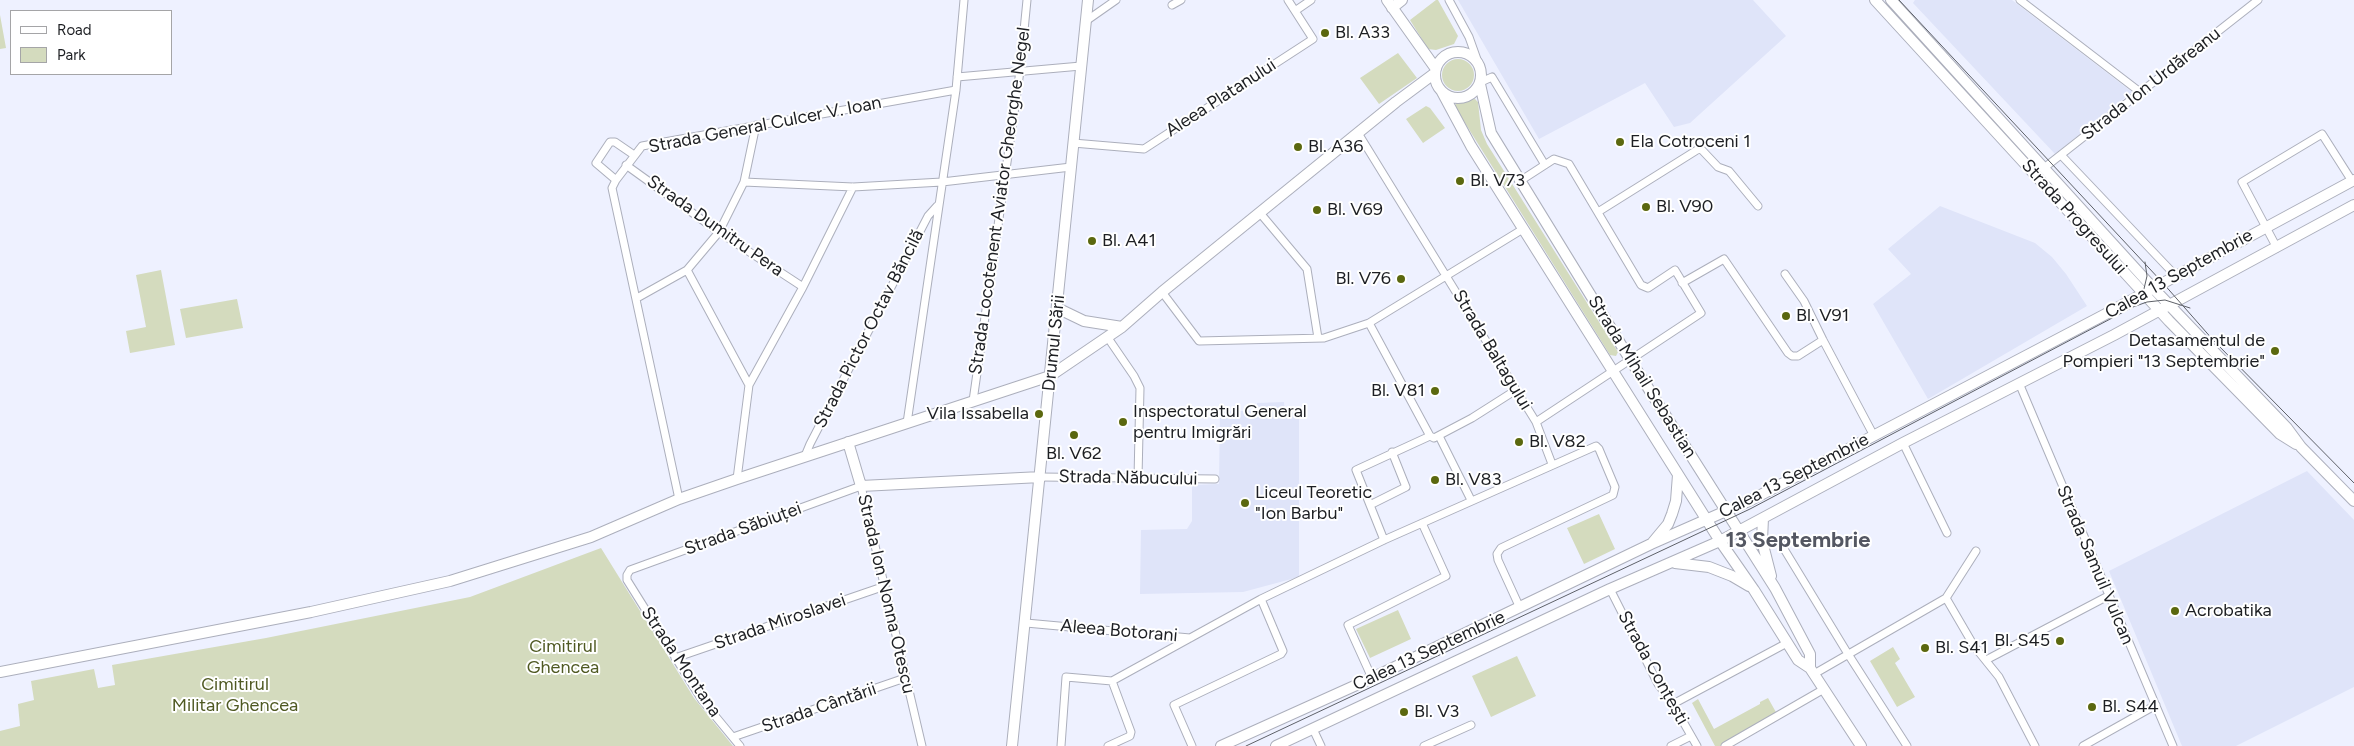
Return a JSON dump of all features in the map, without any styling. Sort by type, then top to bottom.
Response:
[{"type":"main road","name":"Drumul Sării","points":[[1012,746],[1088,0]]},
{"type":"main road","points":[[1402,0],[1390,4],[1436,71],[1440,89]]},
{"type":"main road","name":"Strada Progresului","points":[[1875,0],[2040,172],[2148,290],[2170,306],[2354,501]]},
{"type":"main road","name":"Strada Progresului","points":[[1891,0],[2040,172]]},
{"type":"main road","points":[[0,672],[321,610],[440,584],[591,536],[679,499],[737,479],[1050,376],[1122,327],[1162,292],[1436,71],[1442,60],[1454,52],[1469,55],[1479,65],[1480,83],[1476,90],[1464,98],[1449,96],[1429,83],[1420,84]]},
{"type":"main road","name":"Strada Mihail Sebastian","points":[[1480,83],[1488,127],[1631,361],[1775,588],[1810,654],[1812,671]]},
{"type":"main road","name":"Strada Mihail Sebastian","points":[[1440,89],[1471,146],[1706,520],[1754,590],[1786,643],[1798,660],[1812,671],[1860,746]]},
{"type":"main road","name":"Calea 13 Septembrie","points":[[1221,746],[1372,678],[1651,544],[1727,511],[1874,436],[2353,180]]},
{"type":"main road","name":"Calea 13 Septembrie","points":[[1276,746],[1610,588],[1672,563],[1739,532],[1903,443],[2170,306],[2354,206]]},
{"type":"main road","name":"Strada Progresului","points":[[2148,290],[2160,311],[2280,434],[2301,447]]},
{"type":"main road","points":[[1057,308],[1084,321],[1122,327]]},
{"type":"main road","name":"Strada Ion Nonna Otescu","points":[[848,442],[861,486]]},
{"type":"main road","name":"Strada Mihail Sebastian","points":[[1651,544],[1668,524],[1672,514],[1676,501],[1678,475]]},
{"type":"main road","points":[[861,486],[1040,477]]},
{"type":"main road","points":[[1763,518],[1762,541],[1775,588]]},
{"type":"main road","points":[[1672,563],[1693,564],[1709,568],[1741,580],[1754,590]]},
{"type":"street","points":[[907,423],[958,77],[964,0]]},
{"type":"street","name":"Strada Locotenent Aviator Gheorghe Negel","points":[[972,401],[1020,71],[1027,0]]},
{"type":"street","points":[[1086,21],[1116,0]]},
{"type":"street","points":[[1172,5],[1181,0]]},
{"type":"street","name":"Aleea Platanului","points":[[1073,143],[1144,149],[1313,38],[1288,0]]},
{"type":"street","points":[[1295,10],[1311,0]]},
{"type":"street","points":[[1449,0],[1469,37],[1479,65]]},
{"type":"street","points":[[2020,0],[2140,92]]},
{"type":"street","name":"Strada Ion Urdăreanu","points":[[2040,172],[2258,0]]},
{"type":"street","points":[[958,77],[1081,66]]},
{"type":"street","points":[[1480,83],[1492,77],[1545,165]]},
{"type":"street","name":"Strada General Culcer V. Ioan","points":[[616,180],[642,146],[956,90]]},
{"type":"street","points":[[637,298],[686,270],[719,232],[744,182],[756,125]]},
{"type":"street","name":"Strada Baltagului","points":[[1358,133],[1536,422]]},
{"type":"street","points":[[2277,248],[2242,182],[2322,134],[2353,180]]},
{"type":"street","points":[[634,155],[615,142],[610,142],[596,163],[616,180],[612,188],[679,499]]},
{"type":"street","points":[[1598,212],[1701,149],[1718,167],[1729,171],[1758,206]]},
{"type":"street","points":[[2061,155],[2175,275]]},
{"type":"street","points":[[1520,181],[1554,159],[1569,164],[1641,286],[1648,288],[1675,270],[1701,314],[1536,422],[1552,464]]},
{"type":"street","name":"Strada Dumitru Pera","points":[[626,165],[719,232],[803,287]]},
{"type":"street","points":[[744,182],[852,187],[942,182],[1071,167]]},
{"type":"street","points":[[737,479],[749,385],[803,287],[852,187]]},
{"type":"street","name":"Strada Pictor Octav Băncilă","points":[[806,456],[810,444],[928,216],[938,205]]},
{"type":"street","points":[[1260,213],[1307,269],[1321,338]]},
{"type":"street","name":"Strada Baltagului","points":[[1162,292],[1199,340],[1321,338],[1369,324],[1523,229]]},
{"type":"street","points":[[1682,283],[1724,259],[1788,353],[1792,356],[1798,356],[1822,340]]},
{"type":"street","points":[[686,270],[749,385]]},
{"type":"street","points":[[1785,274],[1804,301],[1822,340],[1874,436]]},
{"type":"street","points":[[1369,324],[1430,436]]},
{"type":"street","points":[[1108,338],[1140,388],[1138,478]]},
{"type":"street","name":"Strada Samuil Vulcan","points":[[2019,383],[2173,746]]},
{"type":"street","points":[[1384,540],[1356,470],[1430,436],[1434,438],[1439,436],[1516,390]]},
{"type":"street","points":[[1439,436],[1471,500]]},
{"type":"street","points":[[1903,443],[1947,534]]},
{"type":"street","name":"Aleea Botorani","points":[[1026,623],[1192,638],[1261,599],[1384,540],[1596,446],[1605,464],[1614,491],[1613,495],[1501,548],[1497,554],[1520,608]]},
{"type":"street","points":[[1370,505],[1406,487],[1392,452]]},
{"type":"street","name":"Strada Năbucului","points":[[1040,477],[1216,479]]},
{"type":"street","name":"Strada Săbiuței","points":[[627,575],[630,570],[861,486]]},
{"type":"street","name":"Strada Ion Nonna Otescu","points":[[861,486],[922,746]]},
{"type":"street","points":[[1372,678],[1348,625],[1446,576],[1422,523]]},
{"type":"street","points":[[1781,544],[1907,746]]},
{"type":"street","points":[[1812,671],[1848,654],[1946,598],[1976,551]]},
{"type":"street","name":"Strada Montana","points":[[627,575],[627,580],[702,700],[740,746]]},
{"type":"street","name":"Strada Miroslavei","points":[[675,658],[885,586]]},
{"type":"street","name":"Strada Conțești","points":[[1610,588],[1654,676],[1673,704],[1697,746]]},
{"type":"street","points":[[1986,660],[2108,596]]},
{"type":"street","points":[[1946,598],[1974,646],[1999,677],[2036,746]]},
{"type":"street","points":[[1192,746],[1174,705],[1281,654],[1283,651],[1261,599]]},
{"type":"street","points":[[1062,746],[1066,677],[1112,681],[1192,638]]},
{"type":"street","points":[[1673,704],[1786,643]]},
{"type":"street","name":"Strada Cântării","points":[[733,737],[905,678]]},
{"type":"street","points":[[1108,746],[1130,736],[1131,732],[1112,681]]},
{"type":"street","points":[[1725,746],[1824,689]]},
{"type":"street","points":[[2083,746],[2156,705]]},
{"type":"street","points":[[1424,746],[1471,725]]},
{"type":"street","points":[[1313,729],[1321,746]]},
{"type":"street","points":[[1671,746],[1691,736]]},
{"type":"shaded area","points":[[1458,0],[1753,0],[1786,36],[1690,123],[1674,127],[1645,83],[1539,139]]},
{"type":"shaded area","points":[[1915,0],[2012,0],[2132,92],[2055,154],[1913,3]]},
{"type":"shaded area","points":[[1940,206],[2035,243],[2052,257],[2066,274],[2087,306],[1928,399],[1873,304],[1911,274],[1888,249]]},
{"type":"shaded area","name":"Liceul Teoretic \"Ion Barbu\"","points":[[1284,402],[1285,413],[1299,413],[1299,577],[1243,592],[1140,594],[1141,530],[1187,529],[1192,521],[1192,485],[1219,484],[1220,411],[1257,411],[1257,403]]},
{"type":"shaded area","points":[[2307,471],[2354,520],[2354,687],[2236,746],[2182,746],[2109,571]]},
{"type":"green space","points":[[1438,0],[1458,36],[1454,44],[1436,50],[1428,49],[1410,20]]},
{"type":"green space","points":[[0,15],[6,48],[0,49]]},
{"type":"green space","points":[[1398,53],[1417,78],[1379,104],[1360,78]]},
{"type":"green space","points":[[1458,59],[1470,63],[1474,75],[1470,87],[1458,91],[1446,87],[1442,75],[1446,63]]},
{"type":"green space","points":[[1475,99],[1478,102],[1481,130],[1487,144],[1618,352],[1616,356],[1610,355],[1455,107],[1456,103]]},
{"type":"green space","points":[[1426,106],[1430,108],[1445,128],[1423,143],[1406,119]]},
{"type":"green space","points":[[161,270],[175,345],[130,353],[126,331],[146,327],[136,275]]},
{"type":"green space","points":[[237,299],[243,328],[186,338],[180,309]]},
{"type":"green space","points":[[1599,514],[1615,549],[1584,564],[1567,528]]},
{"type":"green space","name":"Cimitirul Ghencea","points":[[601,548],[694,698],[733,746],[0,746],[0,731],[20,726],[18,704],[34,700],[31,681],[94,669],[98,688],[115,685],[112,665],[266,638],[470,597]]},
{"type":"green space","points":[[1398,610],[1411,639],[1370,658],[1356,629]]},
{"type":"green space","points":[[1893,647],[1900,659],[1895,663],[1915,697],[1897,707],[1870,661]]},
{"type":"green space","points":[[1517,656],[1536,696],[1491,717],[1472,676]]},
{"type":"green space","points":[[1768,698],[1777,714],[1720,746],[1715,746],[1692,703],[1698,699],[1714,729]]},
{"type":"tram line","points":[[1899,0],[2162,282],[2214,341],[2354,483]]},
{"type":"tram line","points":[[2134,306],[2143,293],[2147,276],[2145,262]]},
{"type":"tram line","points":[[1246,746],[1750,509],[2133,307],[2147,302],[2165,300],[2190,308]]},
{"type":"place","name":"Bl. A33","points":[[1325,33]]},
{"type":"place","name":"Ela Cotroceni 1","points":[[1620,142]]},
{"type":"place","name":"Bl. A36","points":[[1298,147]]},
{"type":"place","name":"Bl. V73","points":[[1460,181]]},
{"type":"place","name":"Bl. V90","points":[[1646,207]]},
{"type":"place","name":"Bl. V69","points":[[1317,210]]},
{"type":"place","name":"Bl. A41","points":[[1092,241]]},
{"type":"place","name":"Bl. V76","points":[[1401,279]]},
{"type":"place","name":"Bl. V91","points":[[1786,316]]},
{"type":"place","name":"Detasamentul de Pompieri \"13 Septembrie\"","points":[[2275,351]]},
{"type":"place","name":"Bl. V81","points":[[1435,391]]},
{"type":"place","name":"Vila Issabella","points":[[1039,414]]},
{"type":"place","name":"Inspectoratul General pentru Imigrări","points":[[1123,422]]},
{"type":"place","name":"Bl. V62","points":[[1074,435]]},
{"type":"place","name":"Bl. V82","points":[[1519,442]]},
{"type":"place","name":"Bl. V83","points":[[1435,480]]},
{"type":"place","name":"Liceul Teoretic \"Ion Barbu\"","points":[[1245,503]]},
{"type":"place","name":"Acrobatika","points":[[2175,611]]},
{"type":"place","name":"Bl. S45","points":[[2060,641]]},
{"type":"place","name":"Bl. S41","points":[[1925,648]]},
{"type":"place","name":"Bl. S44","points":[[2092,707]]},
{"type":"place","name":"Bl. V3","points":[[1404,712]]},
{"type":"district","name":"13 Septembrie","points":[[1798,541]]},
{"type":"park label","name":"Cimitirul Militar Ghencea","points":[[235,695]]}]
